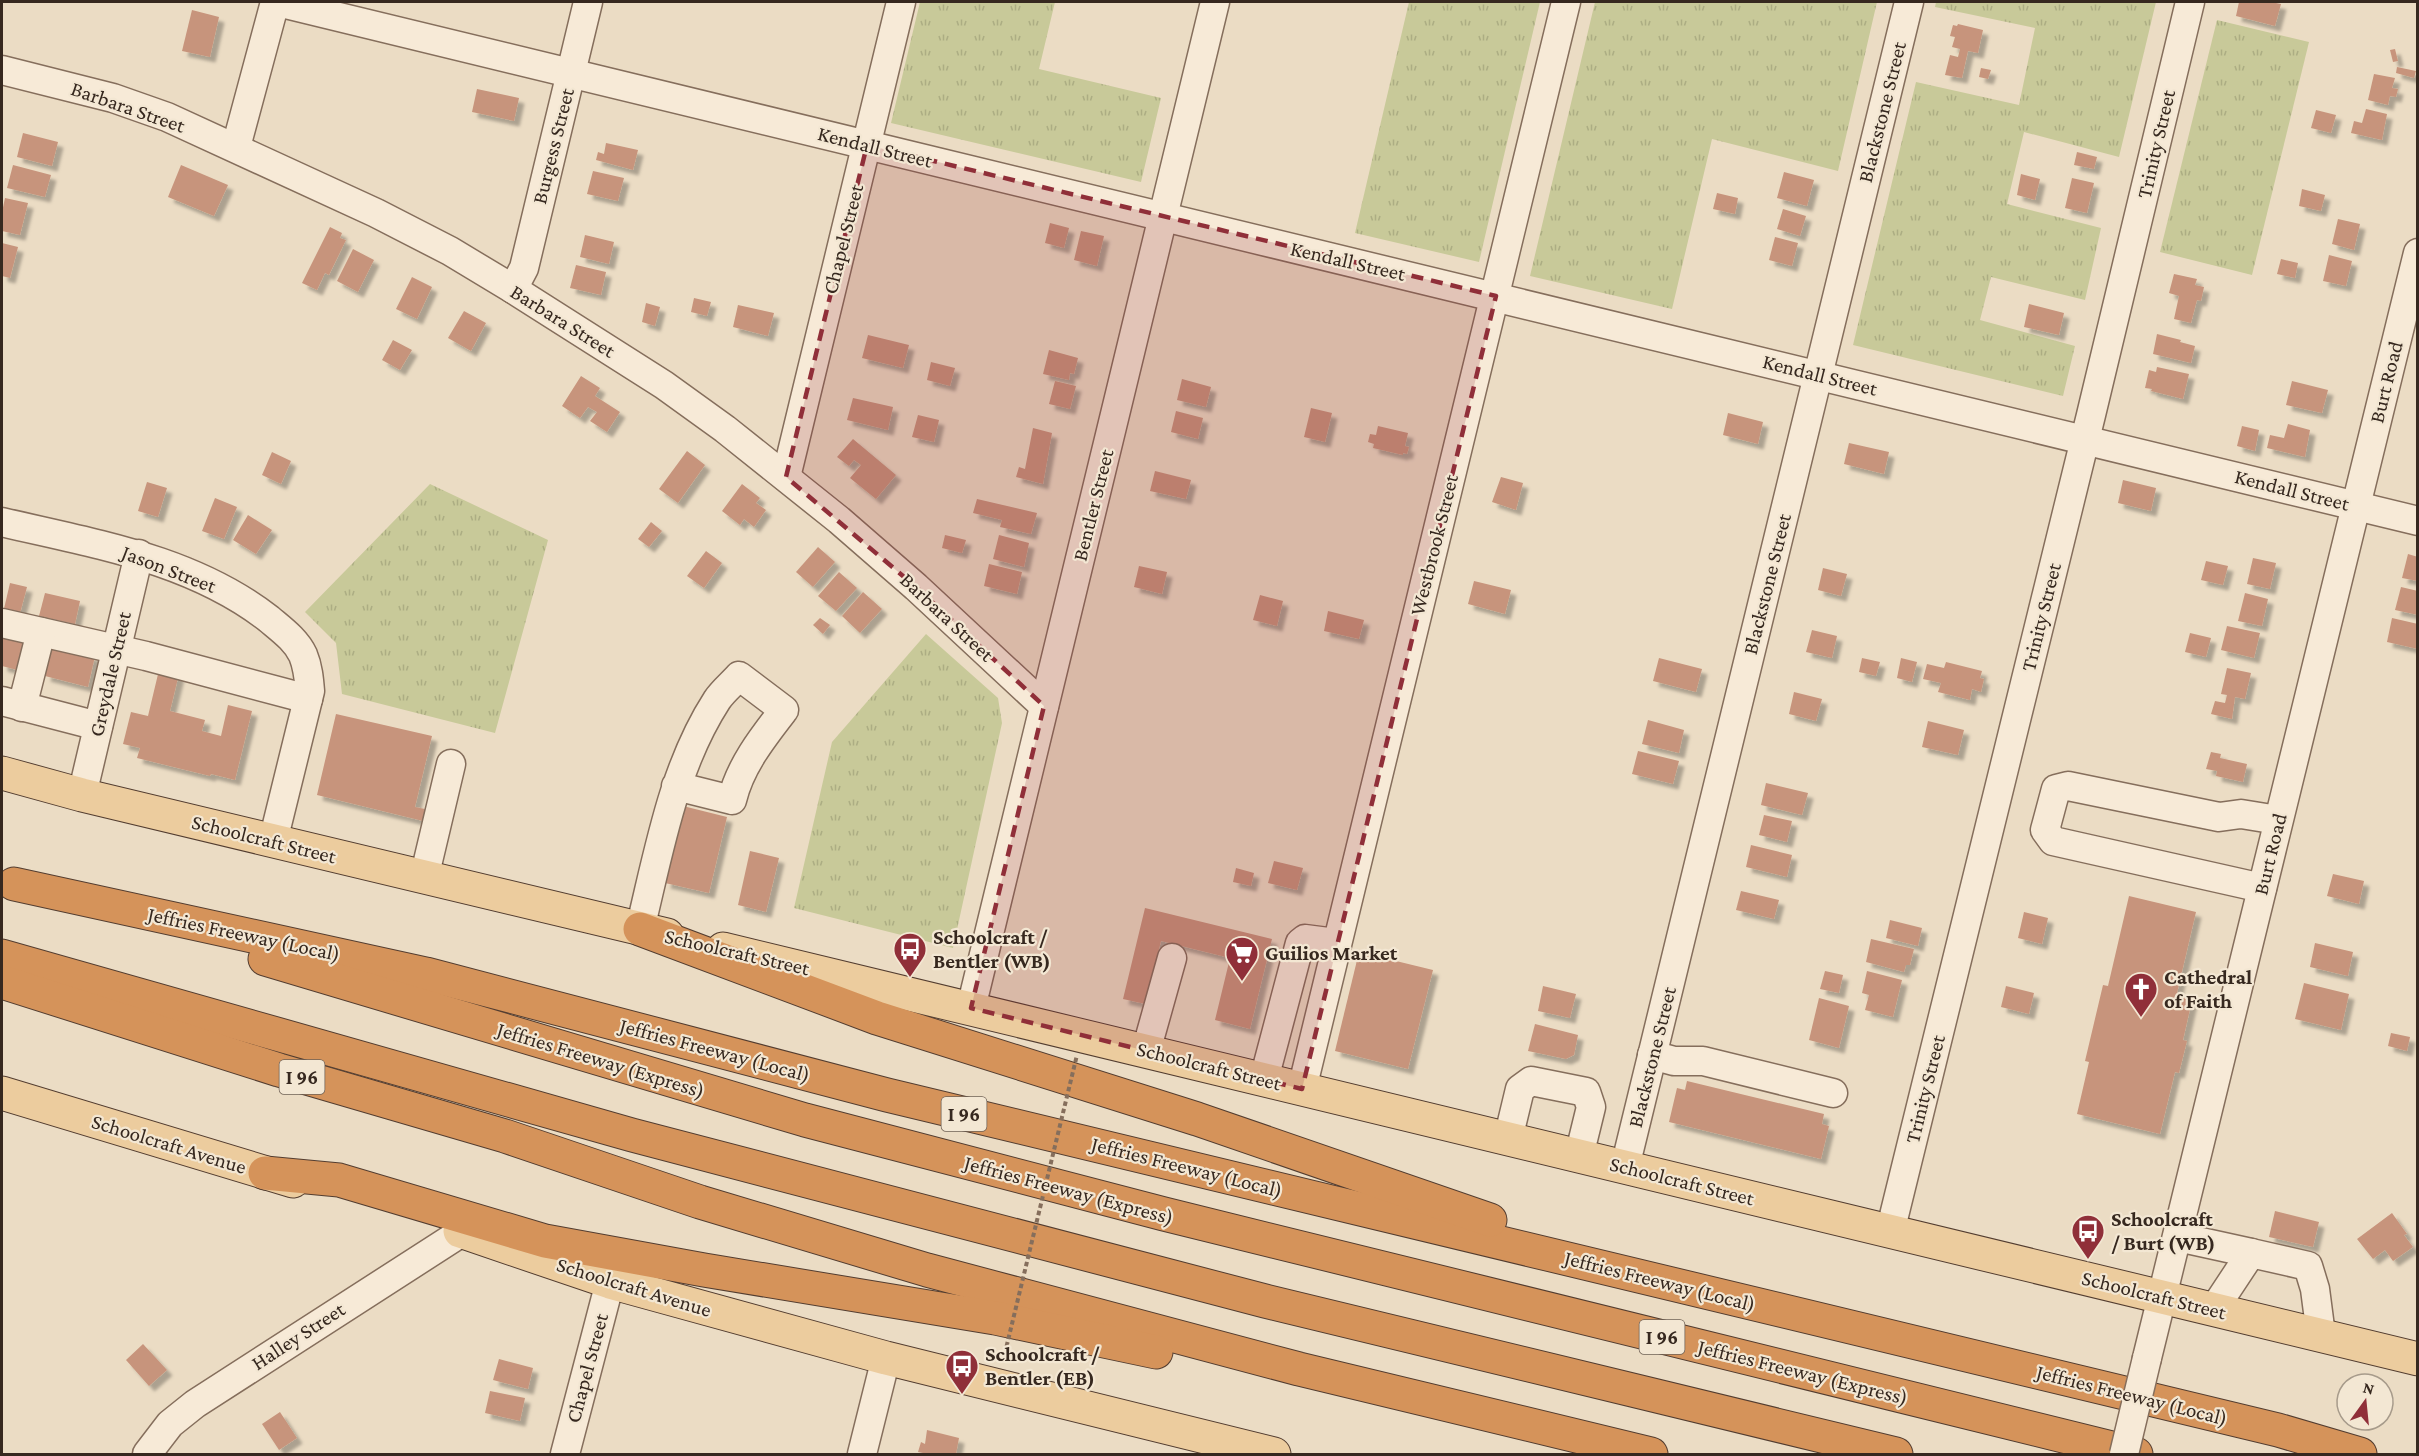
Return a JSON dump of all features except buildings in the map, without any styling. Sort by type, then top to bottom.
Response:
[{"type":"highway","name":"Jeffries Freeway (Local)","points":[[8,882],[426,974],[887,1095],[2267,1427],[2360,1455]]},
{"type":"highway","name":"Jeffries Freeway (Express)","points":[[8,882],[805,1120],[1164,1215],[2136,1455]]},
{"type":"highway","points":[[640,929],[877,1018],[1197,1119],[1476,1216],[1830,1307],[1915,1342]]},
{"type":"highway","name":"I 96","points":[[2,956],[689,1150],[1265,1301],[1896,1455]]},
{"type":"highway","name":"I 96","points":[[2,982],[279,1070],[505,1136],[700,1202],[927,1270],[1299,1369],[1651,1455]]},
{"type":"highway","points":[[265,1173],[339,1180],[545,1241],[994,1318],[1321,1387],[1462,1409]]},
{"type":"main road","name":"Schoolcraft Street","points":[[2,773],[82,795],[424,878],[971,1008],[2418,1359]]},
{"type":"main road","name":"Schoolcraft Avenue","points":[[2,1093],[462,1232],[610,1282],[1214,1448],[1274,1455]]},
{"type":"street","name":"Kendall Street","points":[[276,2],[2418,520]]},
{"type":"street","points":[[236,147],[276,2]]},
{"type":"street","name":"Burgess Street","points":[[513,289],[524,268],[588,2]]},
{"type":"street","name":"Chapel Street","points":[[786,477],[901,2]]},
{"type":"street","name":"Bentler Street","points":[[971,1008],[1215,2]]},
{"type":"street","name":"Westbrook Street","points":[[1302,1089],[1566,2]]},
{"type":"street","name":"Blackstone Street","points":[[1625,1167],[1908,2]]},
{"type":"street","name":"Trinity Street","points":[[1890,1232],[2190,2]]},
{"type":"street","name":"Barbara Street","points":[[2,70],[113,98],[167,117],[376,213],[450,251],[513,289],[664,385],[725,429],[786,477],[916,587],[1044,706]]},
{"type":"street","name":"Burt Road","points":[[2124,1455],[2418,253]]},
{"type":"street","name":"Jason Street","points":[[2,522],[139,554],[183,570],[210,582],[252,607],[285,632],[303,655],[309,674],[308,699],[273,841]]},
{"type":"street","name":"Greydale Street","points":[[82,795],[139,554]]},
{"type":"street","points":[[2,623],[116,649],[308,699]]},
{"type":"street","points":[[41,632],[12,704],[98,726]]},
{"type":"street","points":[[640,929],[687,789],[698,736],[718,698],[739,676],[784,710],[758,744],[736,784],[732,800],[687,789]]},
{"type":"street","points":[[424,878],[451,764]]},
{"type":"street","points":[[2262,888],[2054,841],[2045,830],[2056,789],[2068,786],[2219,817],[2241,814],[2278,820]]},
{"type":"street","points":[[1264,1079],[1300,943],[1305,939],[1336,943]]},
{"type":"street","points":[[1146,1051],[1172,958]]},
{"type":"street","points":[[1652,1056],[1674,1061],[1703,1061],[1833,1093]]},
{"type":"street","points":[[1508,1139],[1520,1089],[1531,1081],[1586,1092],[1591,1107],[1579,1156]]},
{"type":"street","name":"Halley Street","points":[[147,1455],[170,1424],[195,1404],[462,1232]]},
{"type":"street","points":[[2178,1237],[2308,1266],[2315,1289],[2321,1335]]},
{"type":"street","points":[[2214,1310],[2251,1253]]},
{"type":"street","name":"Chapel Street","points":[[565,1455],[610,1282]]},
{"type":"street","points":[[862,1455],[886,1358]]},
{"type":"path","points":[[1003,1361],[1077,1055]]},
{"type":"highlighted area","points":[[867,145],[1496,296],[1302,1089],[971,1008],[1044,706],[916,587],[786,477]]},
{"type":"green space","points":[[920,2],[1055,2],[1039,69],[1161,98],[1141,182],[891,123]]},
{"type":"green space","points":[[1409,2],[1540,2],[1479,262],[1355,233]]},
{"type":"green space","points":[[1595,2],[1877,2],[1838,171],[1712,139],[1672,309],[1530,276]]},
{"type":"green space","points":[[1936,2],[2156,2],[2119,157],[2024,132],[2007,204],[2101,228],[2085,300],[1991,277],[1980,320],[2075,346],[2063,396],[1853,345],[1916,82],[2019,105],[2035,28],[1935,7]]},
{"type":"green space","points":[[2217,20],[2309,42],[2252,275],[2160,252]]},
{"type":"green space","points":[[430,484],[548,540],[495,733],[342,694],[336,643],[305,612]]},
{"type":"green space","points":[[926,634],[998,698],[1002,723],[953,948],[794,908],[832,742]]},
{"type":"place","name":"Schoolcraft / Bentler (WB)","points":[[910,978]]},
{"type":"place","name":"Guilios Market","points":[[1242,982]]},
{"type":"place","name":"Cathedral of Faith","points":[[2141,1018]]},
{"type":"place","name":"Schoolcraft / Burt (WB)","points":[[2088,1260]]},
{"type":"place","name":"Schoolcraft / Bentler (EB)","points":[[962,1395]]}]
